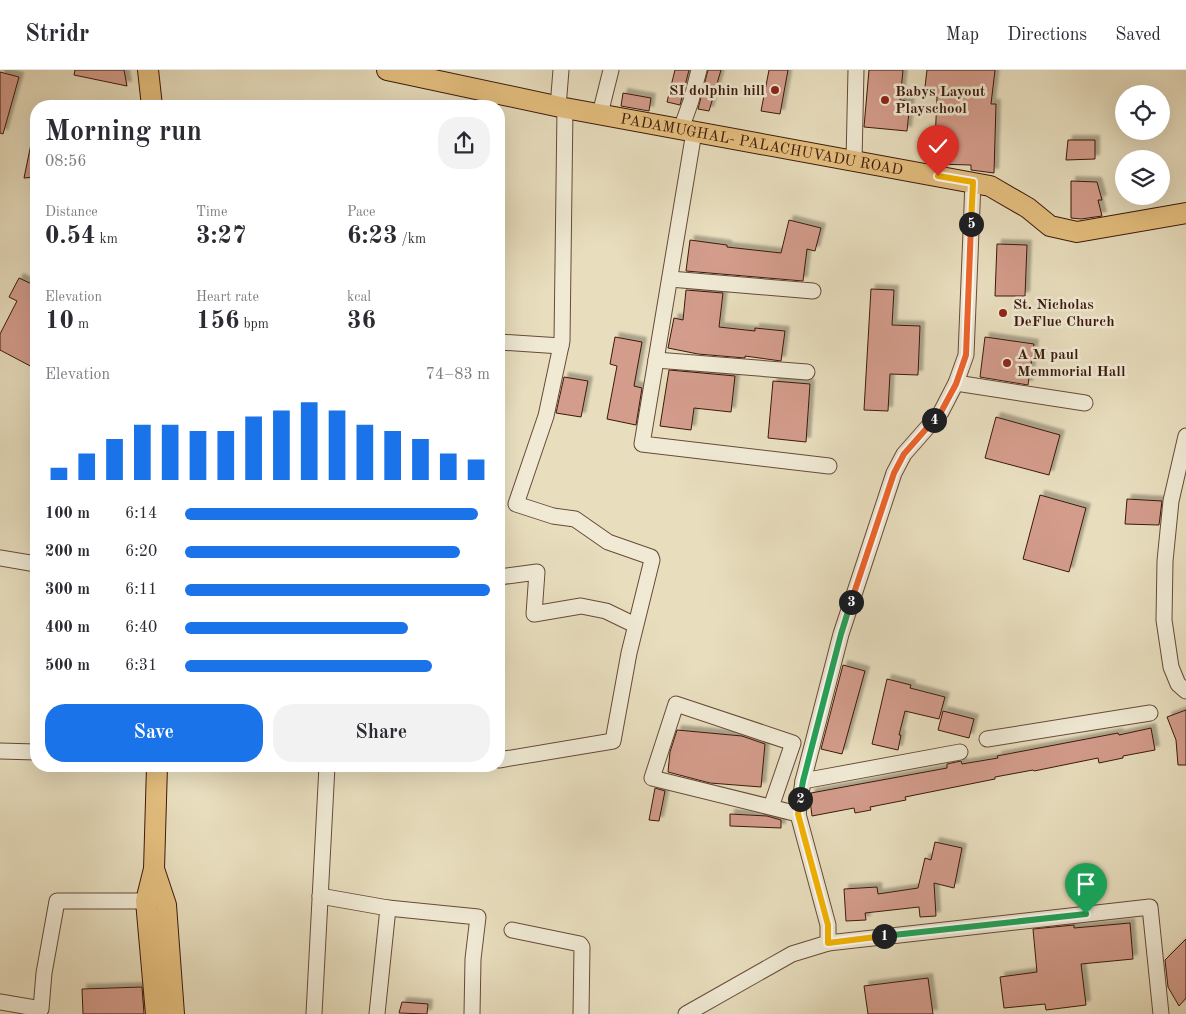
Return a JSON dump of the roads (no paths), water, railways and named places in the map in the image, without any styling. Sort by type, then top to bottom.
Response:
[{"type":"main road","points":[[148,70],[151,100]]},
{"type":"main road","name":"PADAMUGHAL- PALACHUVADU ROAD","points":[[390,70],[561,107],[990,186],[1028,208],[1050,226],[1077,232],[1186,213]]},
{"type":"main road","points":[[157,772],[154,869],[146,901],[163,986],[174,1014]]},
{"type":"main road","points":[[154,869],[166,905],[163,986],[156,1014]]},
{"type":"street","points":[[505,759],[613,741],[635,625],[652,558],[608,542],[575,519],[553,516],[516,504],[546,416],[561,346],[563,321],[561,70]]},
{"type":"street","points":[[600,114],[611,70]]},
{"type":"street","points":[[699,70],[691,101],[670,279],[642,444],[829,466]]},
{"type":"street","points":[[854,161],[856,70]]},
{"type":"street","points":[[828,943],[828,925],[798,814],[803,781],[841,634],[894,473],[904,454],[941,412],[956,384],[966,355],[973,182]]},
{"type":"street","points":[[670,279],[813,291]]},
{"type":"street","points":[[505,342],[561,346]]},
{"type":"street","points":[[656,360],[808,372]]},
{"type":"street","points":[[956,384],[1084,403]]},
{"type":"street","points":[[1186,436],[1171,501],[1165,561],[1164,620],[1171,667],[1178,684],[1186,691]]},
{"type":"street","points":[[0,558],[30,563]]},
{"type":"street","points":[[505,576],[537,572],[534,614],[581,606],[606,611],[635,625]]},
{"type":"street","points":[[771,807],[792,743],[676,704],[652,778],[798,814]]},
{"type":"street","points":[[987,738],[1150,713]]},
{"type":"street","points":[[0,751],[30,752]]},
{"type":"street","points":[[803,781],[960,752]]},
{"type":"street","points":[[314,1014],[327,772]]},
{"type":"street","points":[[320,896],[388,908],[478,917],[473,959],[472,1014]]},
{"type":"street","points":[[0,1002],[41,1009],[44,973],[57,901],[146,901]]},
{"type":"street","points":[[686,1014],[792,954],[828,943],[1150,907],[1161,1014]]},
{"type":"street","points":[[377,1014],[388,908]]},
{"type":"street","points":[[512,930],[580,944],[582,947],[580,1014]]},
{"type":"place","name":"SI dolphin hill","points":[[775,90]]},
{"type":"place","name":"Babys Layout Playschool","points":[[885,100]]},
{"type":"place","name":"St. Nicholas DeFlue Church","points":[[1003,313]]},
{"type":"place","name":"A M paul Memmorial Hall","points":[[1007,363]]}]
